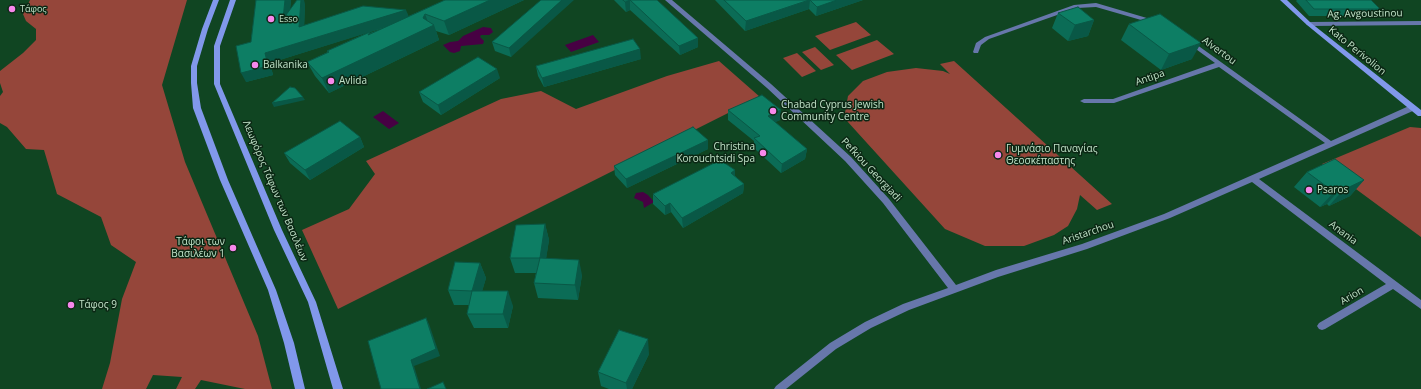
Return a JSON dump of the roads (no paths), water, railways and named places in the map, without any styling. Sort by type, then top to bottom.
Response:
[{"type":"main road","points":[[216,0],[202,36],[194,66],[194,83],[197,108],[224,180],[272,290],[289,343],[300,389]]},
{"type":"main road","name":"Λεωφόρος Τάφων των Βασιλέων","points":[[233,0],[217,46],[217,84],[278,230],[312,302],[338,389]]},
{"type":"main road","name":"Kato Perivolion","points":[[1283,0],[1309,24],[1421,114]]},
{"type":"street","name":"Pefkiou Georgiadi","points":[[668,0],[769,86],[848,159],[886,201],[954,289]]},
{"type":"street","points":[[976,52],[978,44],[986,38],[1076,6],[1096,5],[1160,23]]},
{"type":"street","name":"Ag. Avgoustinou","points":[[1309,24],[1419,25]]},
{"type":"street","name":"Alvertou","points":[[1182,37],[1331,144]]},
{"type":"street","name":"Antipa","points":[[1084,101],[1114,101],[1220,64]]},
{"type":"street","name":"Aristarchou","points":[[779,389],[833,346],[868,325],[933,296],[996,274],[1084,247],[1167,216],[1412,108]]},
{"type":"street","name":"Anania","points":[[1253,178],[1421,306]]},
{"type":"street","name":"Arion","points":[[1322,326],[1392,285]]},
{"type":"place","name":"Τάφος","points":[[12,9]]},
{"type":"place","name":"Esso","points":[[271,19]]},
{"type":"place","name":"Balkanika","points":[[255,65]]},
{"type":"place","name":"Avlida","points":[[331,81]]},
{"type":"place","name":"Chabad Cyprus Jewish Community Centre","points":[[773,111]]},
{"type":"place","name":"Christina Korouchtsidi Spa","points":[[763,153]]},
{"type":"place","name":"Γυμνάσιο Παναγίας Θεοσκέπαστης","points":[[998,155]]},
{"type":"place","name":"Psaros","points":[[1309,190]]},
{"type":"place","name":"Τάφοι των Βασιλέων 1","points":[[233,248]]},
{"type":"place","name":"Τάφος 9","points":[[71,305]]}]
